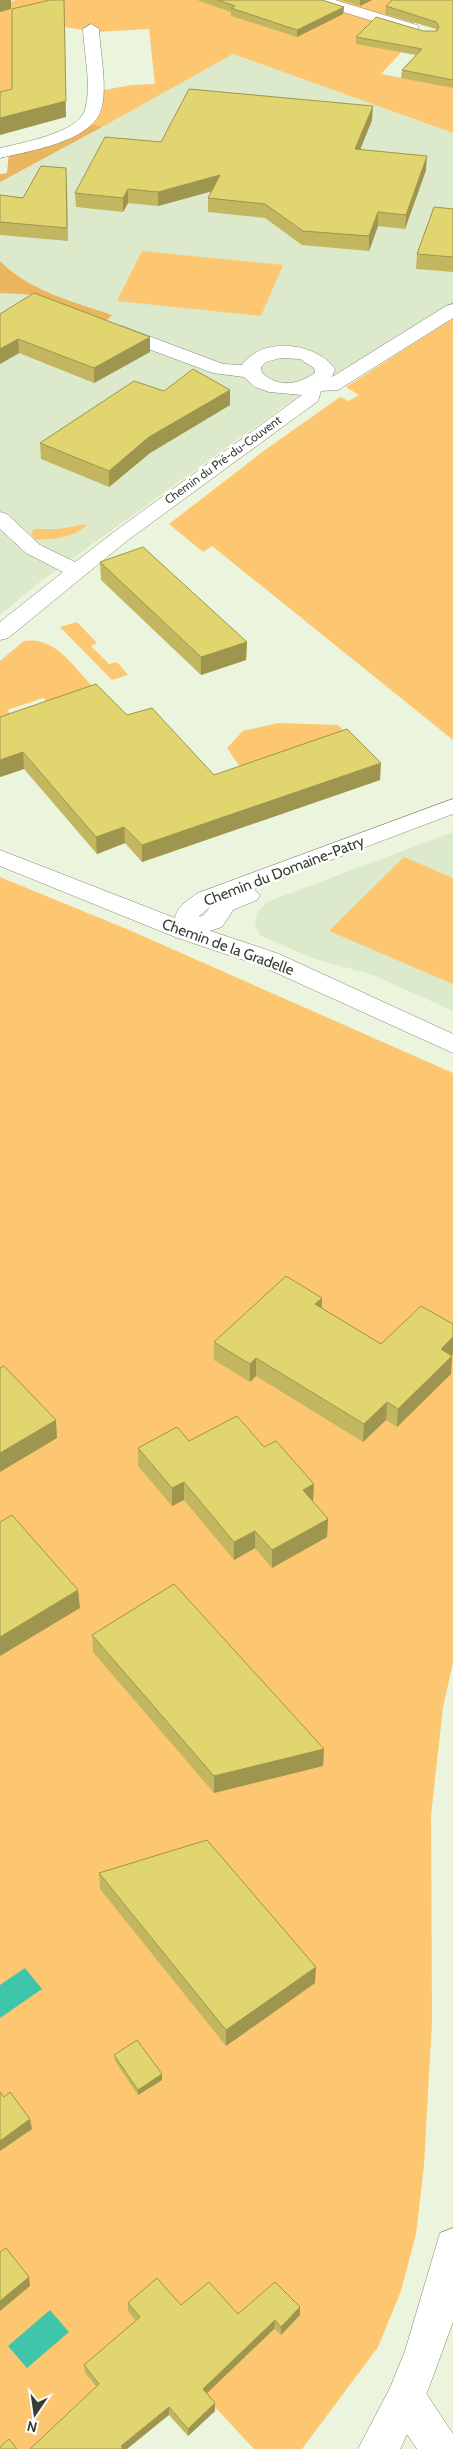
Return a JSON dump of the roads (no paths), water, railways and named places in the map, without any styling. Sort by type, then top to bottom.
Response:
[{"type":"street","points":[[319,0],[428,34]]},
{"type":"street","points":[[0,153],[56,138],[83,126],[93,112],[91,29]]},
{"type":"street","points":[[102,325],[220,369],[250,372],[255,380],[274,388],[293,389],[312,385],[330,386],[453,310]]},
{"type":"street","name":"Chemin du Pré-du-Couvent","points":[[0,633],[76,571],[311,397],[312,385],[324,375],[325,369],[314,357],[292,352],[269,354],[253,362],[250,372]]},
{"type":"street","points":[[0,518],[34,549],[76,571]]},
{"type":"street","name":"Chemin du Domaine-Patry","points":[[184,931],[188,911],[207,898],[453,806]]},
{"type":"street","name":"Chemin du Domaine-Patry","points":[[184,931],[213,921],[224,905],[453,816]]},
{"type":"street","name":"Chemin de la Gradelle","points":[[0,857],[184,931],[270,960],[453,1044]]},
{"type":"street","points":[[378,2449],[406,2398],[422,2357],[453,2246]]},
{"type":"street","points":[[406,2398],[440,2449]]},
{"type":"water","points":[[25,1968],[42,1989],[0,2018],[0,1985]]},
{"type":"water","points":[[50,2310],[69,2332],[27,2368],[8,2346]]}]
